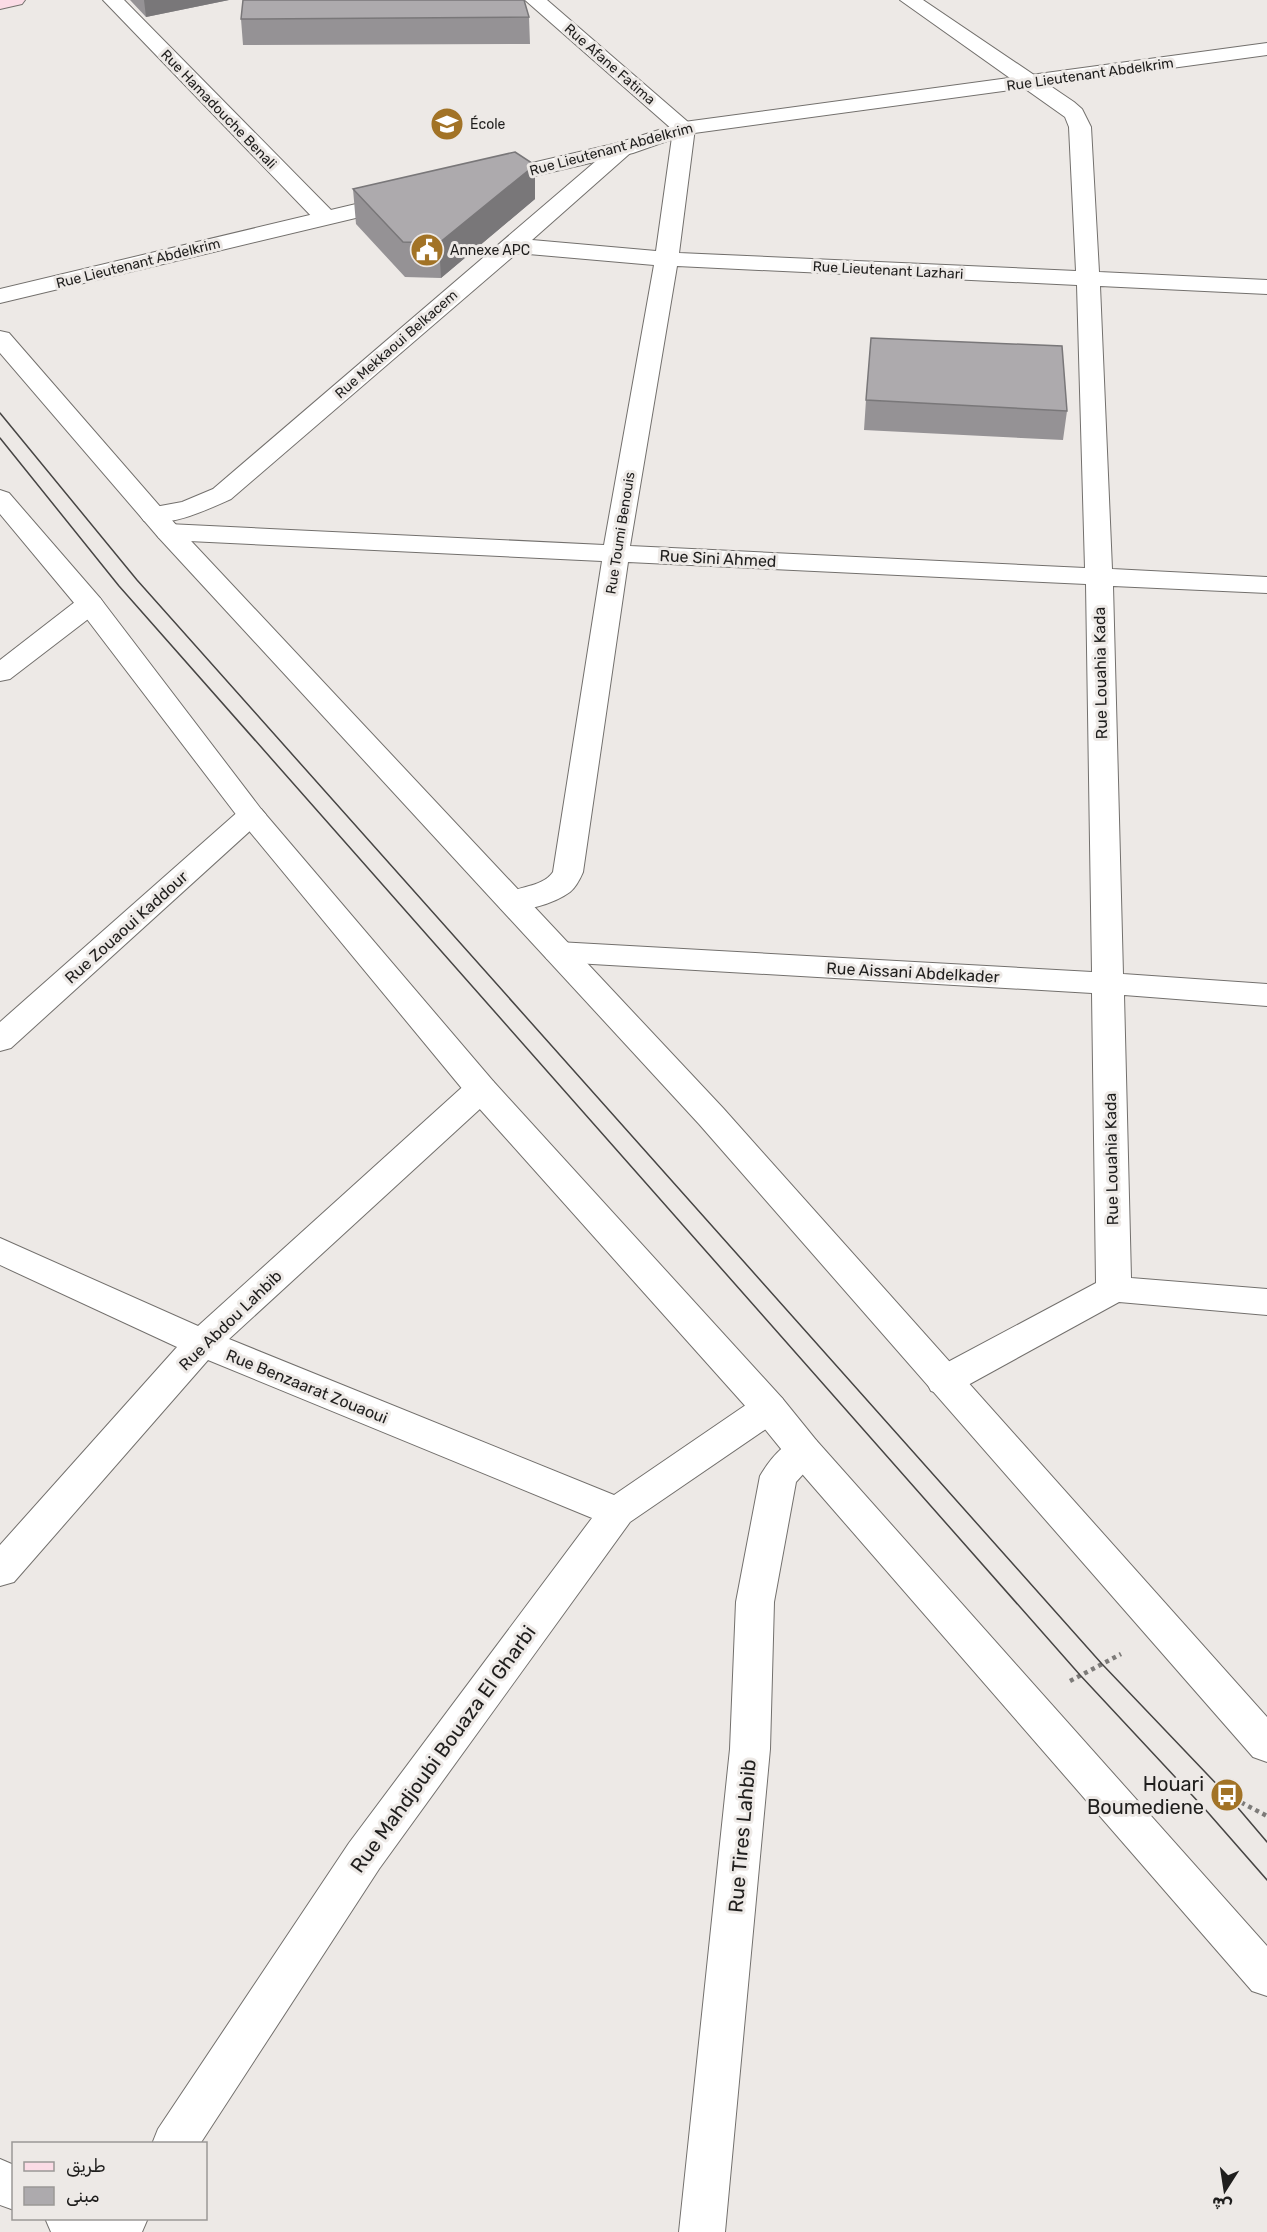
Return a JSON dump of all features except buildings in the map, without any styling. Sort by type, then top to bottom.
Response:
[{"type":"main road","points":[[0,3],[15,0]]},
{"type":"street","name":"Rue Hamadouche Benali","points":[[113,0],[325,218]]},
{"type":"street","name":"Rue Afane Fatima","points":[[535,0],[684,128]]},
{"type":"street","name":"Rue Louahia Kada","points":[[910,0],[1066,106],[1074,114],[1080,127],[1089,280],[1098,576],[1114,1289]]},
{"type":"street","name":"Rue Lieutenant Abdelkrim","points":[[475,183],[625,148],[684,128],[1267,49]]},
{"type":"street","name":"Rue Toumi Benouis","points":[[512,902],[558,887],[567,880],[616,553],[667,259],[684,128]]},
{"type":"street","name":"Rue Mekkaoui Belkacem","points":[[161,524],[189,508],[222,494],[625,148]]},
{"type":"street","name":"Rue Lieutenant Abdelkrim","points":[[0,296],[417,196]]},
{"type":"street","name":"Rue Lieutenant Lazhari","points":[[510,245],[667,259],[1089,280],[1267,286]]},
{"type":"street","points":[[0,338],[161,524],[711,1116],[1266,1742]]},
{"type":"street","points":[[0,498],[90,604],[251,815],[481,1089],[769,1408],[803,1450],[1267,1977]]},
{"type":"street","name":"Rue Sini Ahmed","points":[[161,524],[616,553],[1267,585]]},
{"type":"street","points":[[0,673],[90,604]]},
{"type":"street","name":"Rue Zouaoui Kaddour","points":[[0,1040],[251,815]]},
{"type":"street","name":"Rue Aissani Abdelkader","points":[[558,952],[1107,983],[1267,995]]},
{"type":"street","name":"Rue Abdou Lahbib","points":[[0,1571],[202,1343],[481,1089]]},
{"type":"street","name":"Rue Benzaarat Zouaoui","points":[[0,1251],[202,1343],[617,1512]]},
{"type":"street","points":[[944,1381],[1114,1289],[1267,1302]]},
{"type":"street","name":"Rue Mahdjoubi Bouaza El Gharbi","points":[[175,2142],[364,1856],[617,1512],[769,1408]]},
{"type":"street","name":"Rue Tires Lahbib","points":[[702,2232],[750,1749],[755,1602],[779,1476],[803,1450]]},
{"type":"street","points":[[72,2220],[93,2232]]},
{"type":"path","points":[[1064,1684],[1131,1648]]},
{"type":"path","points":[[1227,1795],[1267,1815]]},
{"type":"tram line","points":[[0,413],[137,580],[1102,1664],[1227,1795],[1267,1842]]},
{"type":"tram line","points":[[0,438],[119,586],[1080,1675],[1204,1808],[1267,1880]]},
{"type":"place","name":"École","points":[[447,124]]},
{"type":"place","name":"Annexe APC","points":[[427,250]]},
{"type":"place","name":"Houari Boumediene","points":[[1227,1795]]}]
